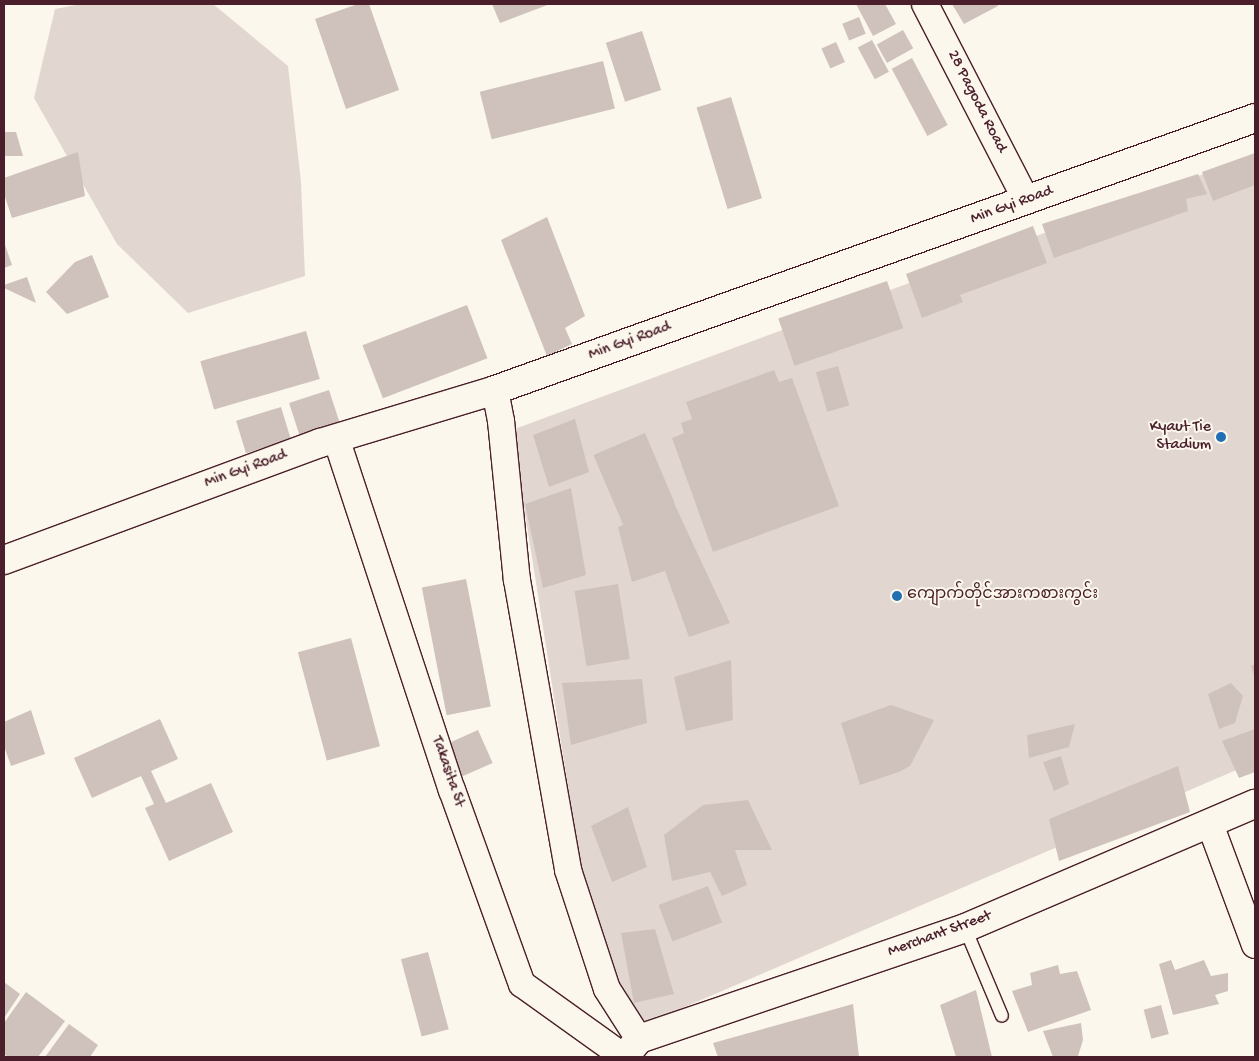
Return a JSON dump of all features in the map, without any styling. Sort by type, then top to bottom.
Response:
[{"type":"main road","name":"Min Gyi Road","points":[[4,560],[336,438],[495,390],[1255,118]]},
{"type":"main road","name":"Merchant Street","points":[[632,1048],[965,928],[1255,804]]},
{"type":"street","name":"28 Pagoda Road","points":[[925,4],[1026,200]]},
{"type":"street","points":[[495,390],[501,421],[517,580],[568,870],[607,989],[632,1048]]},
{"type":"street","name":"Takasita St","points":[[336,438],[452,790],[522,984],[632,1048]]},
{"type":"street","points":[[1210,824],[1255,945]]},
{"type":"lane","points":[[965,928],[1002,1016]]},
{"type":"shaded area","points":[[81,4],[213,4],[288,66],[301,182],[305,276],[188,313],[117,244],[34,98],[55,9]]},
{"type":"shaded area","name":"ကျောက်တိုင်အားကစားကွင်း","points":[[1255,155],[1255,762],[645,1024],[602,1003],[512,430]]},
{"type":"building","points":[[358,4],[369,4],[399,90],[346,109],[315,19]]},
{"type":"building","points":[[492,4],[550,4],[500,23]]},
{"type":"building","points":[[856,4],[885,4],[896,24],[873,36]]},
{"type":"building","points":[[952,4],[997,4],[998,6],[964,24]]},
{"type":"building","points":[[859,17],[866,34],[849,40],[842,24]]},
{"type":"building","points":[[903,30],[913,48],[887,63],[877,45]]},
{"type":"building","points":[[642,31],[661,90],[625,102],[606,43]]},
{"type":"building","points":[[872,40],[889,72],[875,79],[858,48]]},
{"type":"building","points":[[836,42],[845,62],[830,69],[821,49]]},
{"type":"building","points":[[912,58],[948,125],[927,136],[892,69]]},
{"type":"building","points":[[603,61],[615,109],[492,139],[480,92]]},
{"type":"building","points":[[731,97],[762,198],[728,209],[697,108]]},
{"type":"building","points":[[4,132],[16,132],[23,156],[4,156]]},
{"type":"building","points":[[78,152],[85,196],[12,218],[4,194],[4,178]]},
{"type":"building","points":[[1255,153],[1255,185],[1213,201],[1202,172]]},
{"type":"building","points":[[1198,174],[1207,194],[1186,199],[1188,211],[1054,258],[1042,224]]},
{"type":"building","points":[[547,217],[585,316],[565,328],[572,344],[547,356],[501,240]]},
{"type":"building","points":[[1033,226],[1047,263],[960,295],[963,302],[922,318],[906,274]]},
{"type":"building","points":[[4,242],[12,265],[4,268]]},
{"type":"building","points":[[92,255],[109,297],[67,314],[46,292],[75,262]]},
{"type":"building","points":[[27,277],[36,303],[4,288],[4,285]]},
{"type":"building","points":[[887,281],[903,328],[795,366],[778,318]]},
{"type":"building","points":[[467,305],[487,358],[383,398],[362,345]]},
{"type":"building","points":[[306,331],[320,379],[214,409],[200,361]]},
{"type":"building","points":[[838,366],[849,405],[827,412],[816,372]]},
{"type":"building","points":[[774,370],[779,382],[792,378],[839,506],[713,552],[672,438],[684,433],[681,423],[692,419],[686,402]]},
{"type":"building","points":[[329,390],[340,423],[300,436],[289,403]]},
{"type":"building","points":[[281,407],[291,440],[246,453],[236,421]]},
{"type":"building","points":[[575,419],[589,472],[549,487],[533,435]]},
{"type":"building","points":[[645,433],[675,503],[623,525],[593,455]]},
{"type":"building","points":[[571,488],[586,575],[543,588],[525,504]]},
{"type":"building","points":[[674,503],[730,623],[689,637],[665,571],[632,582],[618,527]]},
{"type":"building","points":[[466,579],[491,707],[447,715],[422,588]]},
{"type":"building","points":[[618,584],[630,659],[586,666],[575,591]]},
{"type":"building","points":[[351,638],[380,746],[327,760],[298,652]]},
{"type":"building","points":[[731,660],[733,720],[686,731],[674,677]]},
{"type":"building","points":[[1255,664],[1255,678],[1251,666]]},
{"type":"building","points":[[642,679],[647,723],[571,745],[562,683]]},
{"type":"building","points":[[1231,683],[1243,696],[1235,723],[1219,729],[1208,694]]},
{"type":"building","points":[[891,705],[934,720],[910,766],[899,772],[860,785],[841,723]]},
{"type":"building","points":[[31,710],[45,754],[11,766],[4,746],[4,722]]},
{"type":"building","points":[[160,719],[178,759],[151,771],[166,803],[211,783],[233,832],[169,861],[145,808],[154,804],[141,776],[92,798],[74,758]]},
{"type":"building","points":[[1075,724],[1069,747],[1029,758],[1027,735]]},
{"type":"building","points":[[1255,729],[1255,772],[1239,778],[1222,741]]},
{"type":"building","points":[[478,730],[493,763],[462,776],[448,743]]},
{"type":"building","points":[[1061,756],[1069,784],[1054,791],[1043,762]]},
{"type":"building","points":[[1178,766],[1190,812],[1059,861],[1049,819]]},
{"type":"building","points":[[748,800],[772,850],[735,850],[747,885],[722,896],[710,872],[672,881],[664,835],[703,805]]},
{"type":"building","points":[[628,807],[647,867],[612,882],[591,826]]},
{"type":"building","points":[[708,886],[722,922],[672,941],[659,905]]},
{"type":"building","points":[[655,929],[674,994],[634,1003],[621,933]]},
{"type":"building","points":[[428,952],[449,1029],[422,1037],[401,959]]},
{"type":"building","points":[[1171,960],[1175,970],[1204,960],[1211,976],[1228,973],[1228,991],[1215,995],[1219,1004],[1173,1015],[1159,964]]},
{"type":"building","points":[[1058,965],[1060,974],[1077,971],[1091,1010],[1028,1032],[1012,991],[1032,985],[1030,973]]},
{"type":"building","points":[[4,982],[20,994],[4,1018]]},
{"type":"building","points":[[976,990],[992,1057],[956,1057],[940,1005]]},
{"type":"building","points":[[26,992],[65,1021],[38,1057],[8,1057],[4,1054],[4,1023]]},
{"type":"building","points":[[853,1004],[859,1057],[718,1057],[713,1043]]},
{"type":"building","points":[[1161,1005],[1169,1034],[1151,1039],[1144,1010]]},
{"type":"building","points":[[1081,1023],[1083,1040],[1078,1056],[1053,1057],[1043,1031]]},
{"type":"building","points":[[69,1024],[98,1045],[90,1057],[45,1057]]},
{"type":"place","name":"Kyaut Tie Stadium","points":[[1221,437]]},
{"type":"place","name":"ကျောက်တိုင်အားကစားကွင်း","points":[[897,596]]}]
